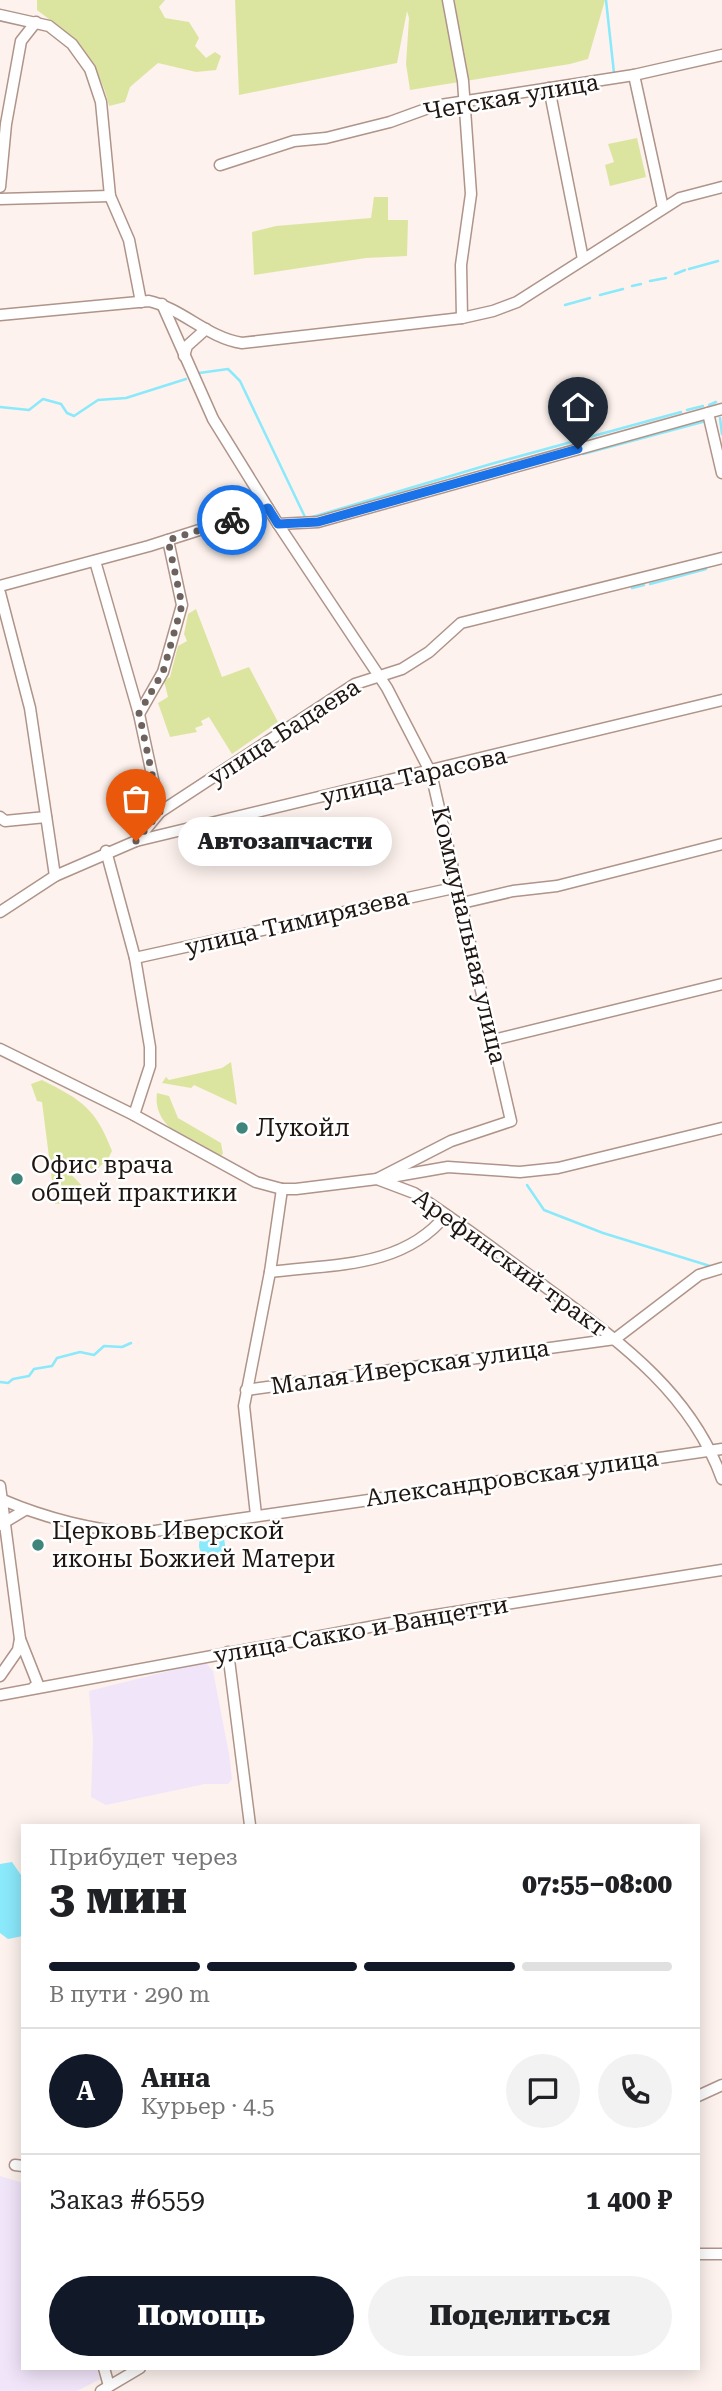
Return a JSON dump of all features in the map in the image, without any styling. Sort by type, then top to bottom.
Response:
[{"type":"street","points":[[448,0],[463,81],[472,204],[461,265],[463,318]]},
{"type":"street","points":[[0,15],[36,22],[62,34],[82,57],[97,85],[110,196],[129,240],[141,302]]},
{"type":"street","points":[[0,187],[6,124],[20,41],[36,22]]},
{"type":"street","name":"Чегская улица","points":[[220,165],[294,141],[327,138],[390,122],[426,108],[634,75],[722,55]]},
{"type":"street","points":[[634,75],[663,208]]},
{"type":"street","points":[[549,88],[583,259]]},
{"type":"street","points":[[0,315],[141,302],[162,304],[206,329],[242,343],[463,318],[517,302],[680,198],[722,187]]},
{"type":"street","points":[[0,198],[110,196]]},
{"type":"street","name":"Коммунальная улица","points":[[162,304],[213,419],[278,524],[380,677],[431,773],[511,1121],[451,1141],[377,1179]]},
{"type":"street","points":[[184,356],[187,346],[206,329]]},
{"type":"street","points":[[278,524],[318,522],[722,409]]},
{"type":"street","points":[[708,413],[722,473]]},
{"type":"street","points":[[0,586],[168,540],[268,508]]},
{"type":"street","points":[[139,713],[163,672],[182,605],[168,540]]},
{"type":"street","name":"улица Бадаева","points":[[136,841],[160,812],[355,684],[392,674],[429,652],[455,627],[467,621],[722,558]]},
{"type":"street","points":[[94,561],[139,713],[160,812]]},
{"type":"street","points":[[0,593],[28,698],[55,876]]},
{"type":"street","name":"улица Тарасова","points":[[106,852],[136,841],[431,773],[722,701]]},
{"type":"street","points":[[0,817],[5,821],[46,817]]},
{"type":"street","points":[[462,903],[513,891],[557,886],[722,844]]},
{"type":"street","points":[[0,912],[55,876],[106,852],[135,958],[150,1057],[146,1083],[134,1115]]},
{"type":"street","name":"улица Тимирязева","points":[[135,958],[458,887]]},
{"type":"street","points":[[493,1040],[722,984]]},
{"type":"street","name":"Арефинский тракт","points":[[0,1049],[134,1115],[245,1177],[282,1189],[377,1179],[414,1193],[615,1339],[676,1397],[709,1450],[722,1479]]},
{"type":"street","points":[[377,1179],[448,1167],[520,1172],[558,1168],[722,1128]]},
{"type":"street","points":[[256,1515],[247,1450],[246,1390],[270,1272],[282,1189]]},
{"type":"street","points":[[270,1272],[375,1259],[392,1254],[424,1238],[446,1215]]},
{"type":"street","points":[[615,1339],[699,1275],[722,1268]]},
{"type":"street","name":"Малая Иверская улица","points":[[246,1390],[615,1339]]},
{"type":"street","points":[[709,1450],[722,1449]]},
{"type":"street","name":"Александровская улица","points":[[3,1500],[25,1510],[110,1531],[141,1533],[709,1450]]},
{"type":"street","points":[[0,1486],[3,1500],[2,1523],[20,1639],[39,1687]]},
{"type":"street","points":[[2,1523],[25,1510]]},
{"type":"street","name":"улица Сакко и Ванцетти","points":[[0,1695],[228,1652],[722,1570]]},
{"type":"street","points":[[0,1676],[18,1650],[20,1639]]},
{"type":"street","points":[[228,1652],[250,1824]]},
{"type":"street","points":[[700,2095],[722,2085]]},
{"type":"street","points":[[700,2255],[722,2254]]},
{"type":"street","points":[[104,2370],[105,2389],[138,2370]]},
{"type":"shaded area","points":[[205,1662],[213,1671],[229,1754],[232,1779],[228,1784],[205,1784],[106,1805],[91,1797],[93,1740],[89,1691]]},
{"type":"shaded area","points":[[0,2176],[21,2182],[21,2370],[98,2370],[100,2379],[77,2391],[0,2391]]},
{"type":"green space","points":[[37,0],[165,0],[159,7],[165,18],[189,22],[199,38],[195,46],[206,58],[215,52],[221,56],[216,70],[196,72],[158,63],[130,87],[125,102],[109,106],[99,76],[91,63],[72,40],[37,10]]},
{"type":"green space","points":[[235,0],[605,0],[588,59],[570,64],[410,90],[406,64],[409,18],[407,11],[397,63],[239,95]]},
{"type":"green space","points":[[637,138],[646,177],[610,186],[605,165],[614,162],[608,144]]},
{"type":"green space","points":[[374,197],[388,197],[388,220],[408,220],[407,256],[366,258],[254,275],[252,232],[276,226],[371,218]]},
{"type":"green space","points":[[196,609],[222,677],[249,667],[278,722],[232,754],[209,717],[201,721],[203,725],[195,728],[197,732],[170,737],[158,703],[168,697],[164,681],[170,677],[178,646],[187,641],[184,634],[188,614]]},
{"type":"green space","points":[[231,1062],[237,1105],[194,1085],[191,1088],[162,1083],[166,1077],[169,1080],[222,1068]]},
{"type":"green space","points":[[42,1080],[86,1107],[100,1125],[112,1151],[96,1170],[85,1168],[74,1158],[67,1162],[66,1169],[86,1190],[81,1201],[55,1204],[42,1102],[37,1101],[31,1084]]},
{"type":"green space","points":[[157,1093],[169,1096],[178,1118],[221,1143],[223,1154],[218,1157],[176,1133],[161,1116]]},
{"type":"water","points":[[212,1532],[221,1536],[225,1545],[221,1554],[212,1558],[203,1554],[199,1545],[203,1536]]},
{"type":"water","points":[[12,1862],[21,1875],[21,1936],[8,1939],[0,1933],[0,1864]]},
{"type":"waterway","points":[[606,0],[614,73]]},
{"type":"waterway","points":[[689,269],[718,261]]},
{"type":"waterway","points":[[675,274],[685,270]]},
{"type":"waterway","points":[[650,281],[666,278]]},
{"type":"waterway","points":[[632,286],[641,284]]},
{"type":"waterway","points":[[600,295],[623,289]]},
{"type":"waterway","points":[[565,305],[590,298]]},
{"type":"waterway","points":[[330,328],[348,326]]},
{"type":"waterway","points":[[199,373],[228,369],[240,381],[305,517],[309,518],[681,412]]},
{"type":"waterway","points":[[0,407],[29,410],[43,399],[61,404],[67,413],[74,416],[98,400],[126,398],[186,379]]},
{"type":"waterway","points":[[709,405],[716,402]]},
{"type":"waterway","points":[[687,410],[703,406]]},
{"type":"waterway","points":[[720,418],[722,434]]},
{"type":"waterway","points":[[583,454],[706,421]]},
{"type":"waterway","points":[[650,584],[706,569]]},
{"type":"waterway","points":[[632,588],[644,585]]},
{"type":"waterway","points":[[527,1185],[544,1210],[603,1233],[710,1266]]},
{"type":"waterway","points":[[0,1382],[8,1383],[13,1379],[29,1376],[34,1369],[52,1366],[57,1358],[80,1352],[94,1355],[104,1346],[122,1347],[131,1343]]},
{"type":"way so far","points":[[136,841],[160,812],[139,713],[169,657],[182,605],[168,540],[232,520]]},
{"type":"place","name":"Автозапчасти","points":[[136,841]]},
{"type":"place","name":"Лукойл","points":[[242,1128]]},
{"type":"place","name":"Офис врача общей практики","points":[[17,1179]]},
{"type":"place","name":"Церковь Иверской иконы Божией Матери","points":[[38,1545]]},
{"type":"route","points":[[232,520],[268,508],[278,524],[318,522],[578,449]]}]
